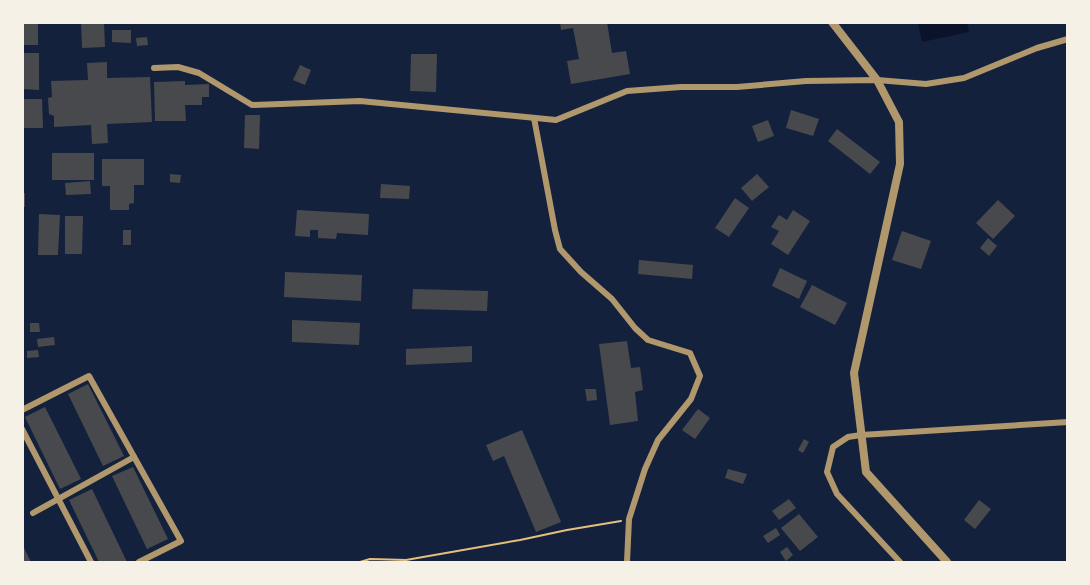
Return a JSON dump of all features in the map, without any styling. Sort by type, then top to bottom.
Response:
[{"type":"street","points":[[832,22],[877,80],[899,122],[900,164],[854,373],[866,472],[947,562]]},
{"type":"street","points":[[154,68],[178,67],[199,73],[252,105],[360,102],[556,120],[627,91],[681,87],[737,87],[806,81],[877,80],[926,84],[964,78],[1036,48],[1068,39]]},
{"type":"street","points":[[534,118],[560,249],[581,272],[612,299],[635,328],[648,340],[690,353],[700,376],[691,399],[658,440],[645,469],[629,519],[627,562]]},
{"type":"street","points":[[22,410],[89,376],[181,541],[140,562]]},
{"type":"street","points":[[900,562],[837,494],[827,472],[833,447],[848,437],[861,435],[1068,422]]},
{"type":"street","points":[[22,429],[91,562]]},
{"type":"street","points":[[33,513],[134,457]]},
{"type":"path","points":[[360,562],[370,559],[406,560],[629,519]]},
{"type":"water","points":[[918,23],[967,23],[969,32],[922,42]]},
{"type":"building","points":[[22,22],[38,22],[38,45],[22,45]]},
{"type":"building","points":[[81,22],[104,22],[105,47],[82,48]]},
{"type":"building","points":[[560,22],[607,22],[612,53],[626,51],[630,74],[571,84],[567,61],[579,59],[573,28],[561,30]]},
{"type":"building","points":[[112,30],[131,30],[131,43],[112,42]]},
{"type":"building","points":[[147,37],[148,45],[137,46],[136,38]]},
{"type":"building","points":[[22,53],[39,53],[39,90],[22,89]]},
{"type":"building","points":[[411,54],[437,54],[436,92],[410,91]]},
{"type":"building","points":[[107,62],[107,78],[150,77],[152,122],[107,124],[108,143],[92,144],[91,125],[54,127],[54,116],[49,114],[48,98],[52,97],[51,81],[88,80],[87,63]]},
{"type":"building","points":[[300,65],[311,70],[305,85],[293,80]]},
{"type":"building","points":[[185,81],[185,85],[209,84],[209,97],[202,97],[202,105],[185,105],[186,121],[155,121],[154,82]]},
{"type":"building","points":[[22,99],[42,99],[43,128],[22,128]]},
{"type":"building","points":[[791,110],[819,119],[813,136],[786,128]]},
{"type":"building","points":[[245,115],[260,115],[259,149],[244,148]]},
{"type":"building","points":[[768,120],[774,136],[758,142],[752,126]]},
{"type":"building","points":[[837,129],[880,162],[870,174],[828,141]]},
{"type":"building","points":[[52,153],[94,153],[94,180],[52,180]]},
{"type":"building","points":[[102,159],[144,159],[144,185],[134,185],[134,203],[129,204],[129,210],[110,210],[110,186],[102,186]]},
{"type":"building","points":[[170,174],[181,175],[180,183],[170,182]]},
{"type":"building","points":[[757,174],[769,187],[752,201],[741,188]]},
{"type":"building","points":[[90,181],[91,194],[66,195],[65,183]]},
{"type":"building","points":[[381,184],[410,186],[409,199],[380,198]]},
{"type":"building","points":[[22,193],[25,193],[25,207],[22,207]]},
{"type":"building","points":[[735,198],[749,208],[729,237],[715,228]]},
{"type":"building","points":[[998,200],[1015,216],[993,239],[976,223]]},
{"type":"building","points":[[297,210],[369,214],[368,235],[337,233],[336,239],[318,238],[318,230],[310,230],[310,237],[295,236]]},
{"type":"building","points":[[793,210],[810,221],[788,255],[771,244],[779,231],[771,227],[779,215],[787,220]]},
{"type":"building","points":[[39,214],[60,215],[58,255],[38,255]]},
{"type":"building","points":[[65,216],[83,216],[82,254],[65,254]]},
{"type":"building","points":[[123,230],[131,230],[131,245],[123,245]]},
{"type":"building","points":[[902,231],[931,241],[921,269],[892,260]]},
{"type":"building","points":[[988,238],[997,246],[989,256],[980,248]]},
{"type":"building","points":[[639,260],[693,265],[692,279],[638,274]]},
{"type":"building","points":[[780,268],[807,281],[799,299],[772,286]]},
{"type":"building","points":[[285,272],[362,275],[361,301],[284,297]]},
{"type":"building","points":[[812,285],[847,303],[835,325],[800,307]]},
{"type":"building","points":[[413,289],[488,291],[487,311],[412,309]]},
{"type":"building","points":[[292,320],[360,323],[359,345],[292,342]]},
{"type":"building","points":[[30,323],[39,323],[40,332],[30,332]]},
{"type":"building","points":[[54,337],[55,345],[38,347],[37,339]]},
{"type":"building","points":[[627,341],[631,368],[640,367],[643,390],[635,392],[638,421],[610,425],[599,344]]},
{"type":"building","points":[[472,346],[472,362],[406,365],[406,349]]},
{"type":"building","points":[[38,350],[39,357],[27,358],[27,351]]},
{"type":"building","points":[[88,384],[124,456],[103,466],[68,394]]},
{"type":"building","points":[[585,389],[596,389],[597,400],[587,401]]},
{"type":"building","points":[[45,407],[81,479],[60,489],[25,417]]},
{"type":"building","points":[[698,409],[710,418],[695,439],[682,430]]},
{"type":"building","points":[[522,430],[561,522],[536,532],[504,456],[493,461],[486,445]]},
{"type":"building","points":[[804,439],[809,442],[803,453],[798,450]]},
{"type":"building","points":[[133,467],[168,539],[147,549],[112,476]]},
{"type":"building","points":[[728,469],[747,474],[743,484],[725,478]]},
{"type":"building","points":[[92,489],[127,562],[99,562],[69,500]]},
{"type":"building","points":[[789,499],[796,508],[779,520],[772,511]]},
{"type":"building","points":[[979,500],[991,509],[975,529],[964,520]]},
{"type":"building","points":[[799,514],[818,537],[800,551],[781,528]]},
{"type":"building","points":[[776,528],[780,535],[768,543],[763,536]]},
{"type":"building","points":[[22,544],[31,562],[22,562]]},
{"type":"building","points":[[787,547],[793,555],[786,561],[780,552]]}]
